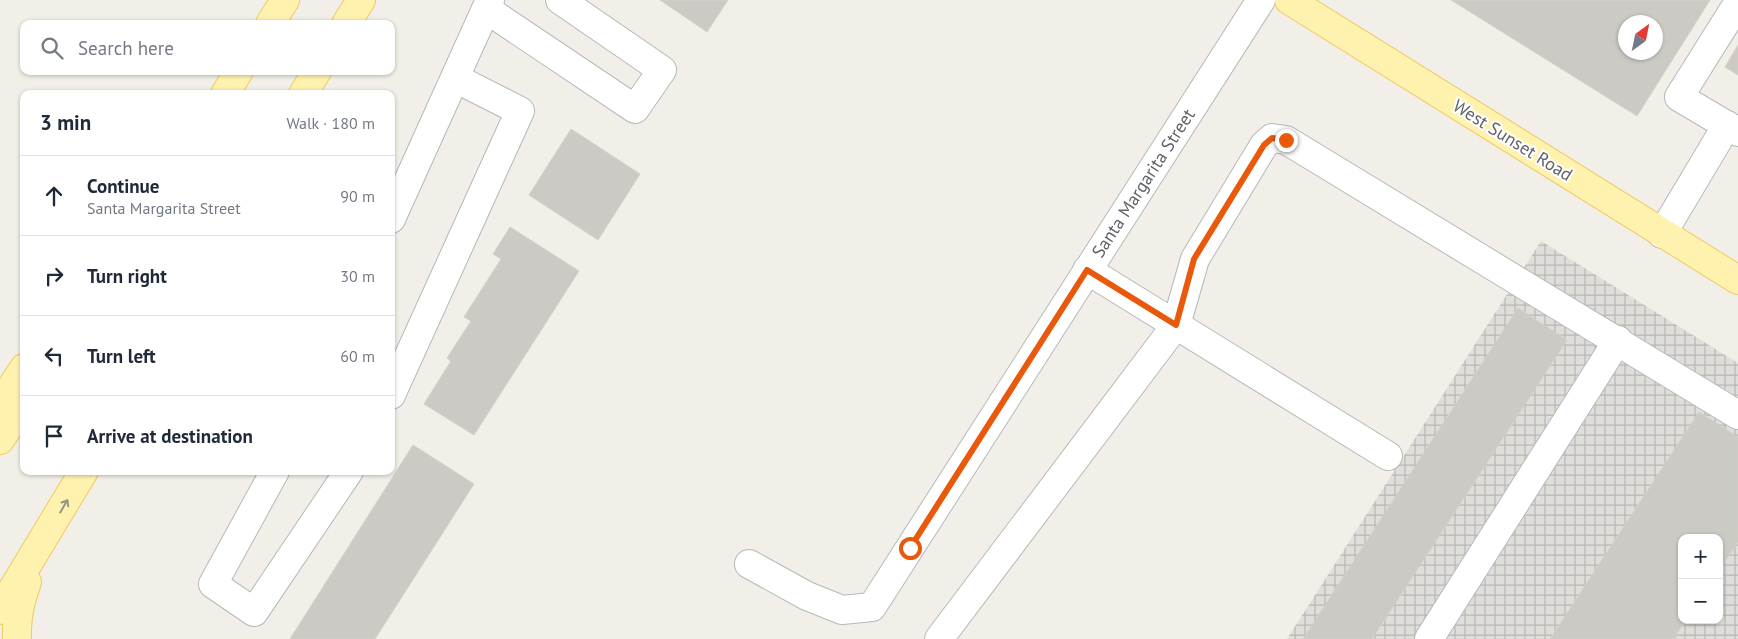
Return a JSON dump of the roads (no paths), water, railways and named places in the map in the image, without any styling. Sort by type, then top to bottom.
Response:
[{"type":"main road","points":[[272,20],[285,0]]},
{"type":"main road","points":[[348,20],[361,0]]},
{"type":"main road","name":"West Sunset Road","points":[[1289,0],[1738,280]]},
{"type":"main road","points":[[228,90],[237,75]]},
{"type":"main road","points":[[305,90],[315,75]]},
{"type":"main road","points":[[0,404],[20,374]]},
{"type":"main road","points":[[0,440],[20,410]]},
{"type":"main road","points":[[0,610],[82,475]]},
{"type":"main road","points":[[17,639],[16,625],[20,600],[43,541]]},
{"type":"street","points":[[395,210],[488,5],[635,109],[662,70],[560,0]]},
{"type":"street","name":"Santa Margarita Street","points":[[749,564],[807,596],[842,610],[872,607],[1261,0]]},
{"type":"street","points":[[1662,234],[1732,128],[1679,97],[1738,3]]},
{"type":"street","points":[[395,386],[520,111],[455,78]]},
{"type":"street","points":[[938,639],[1176,325],[1194,259],[1264,145],[1272,138],[1286,140],[1618,340],[1738,415]]},
{"type":"street","points":[[1087,270],[1388,456]]},
{"type":"street","points":[[1429,639],[1618,340]]},
{"type":"street","points":[[272,475],[213,584],[254,612],[346,475]]}]
